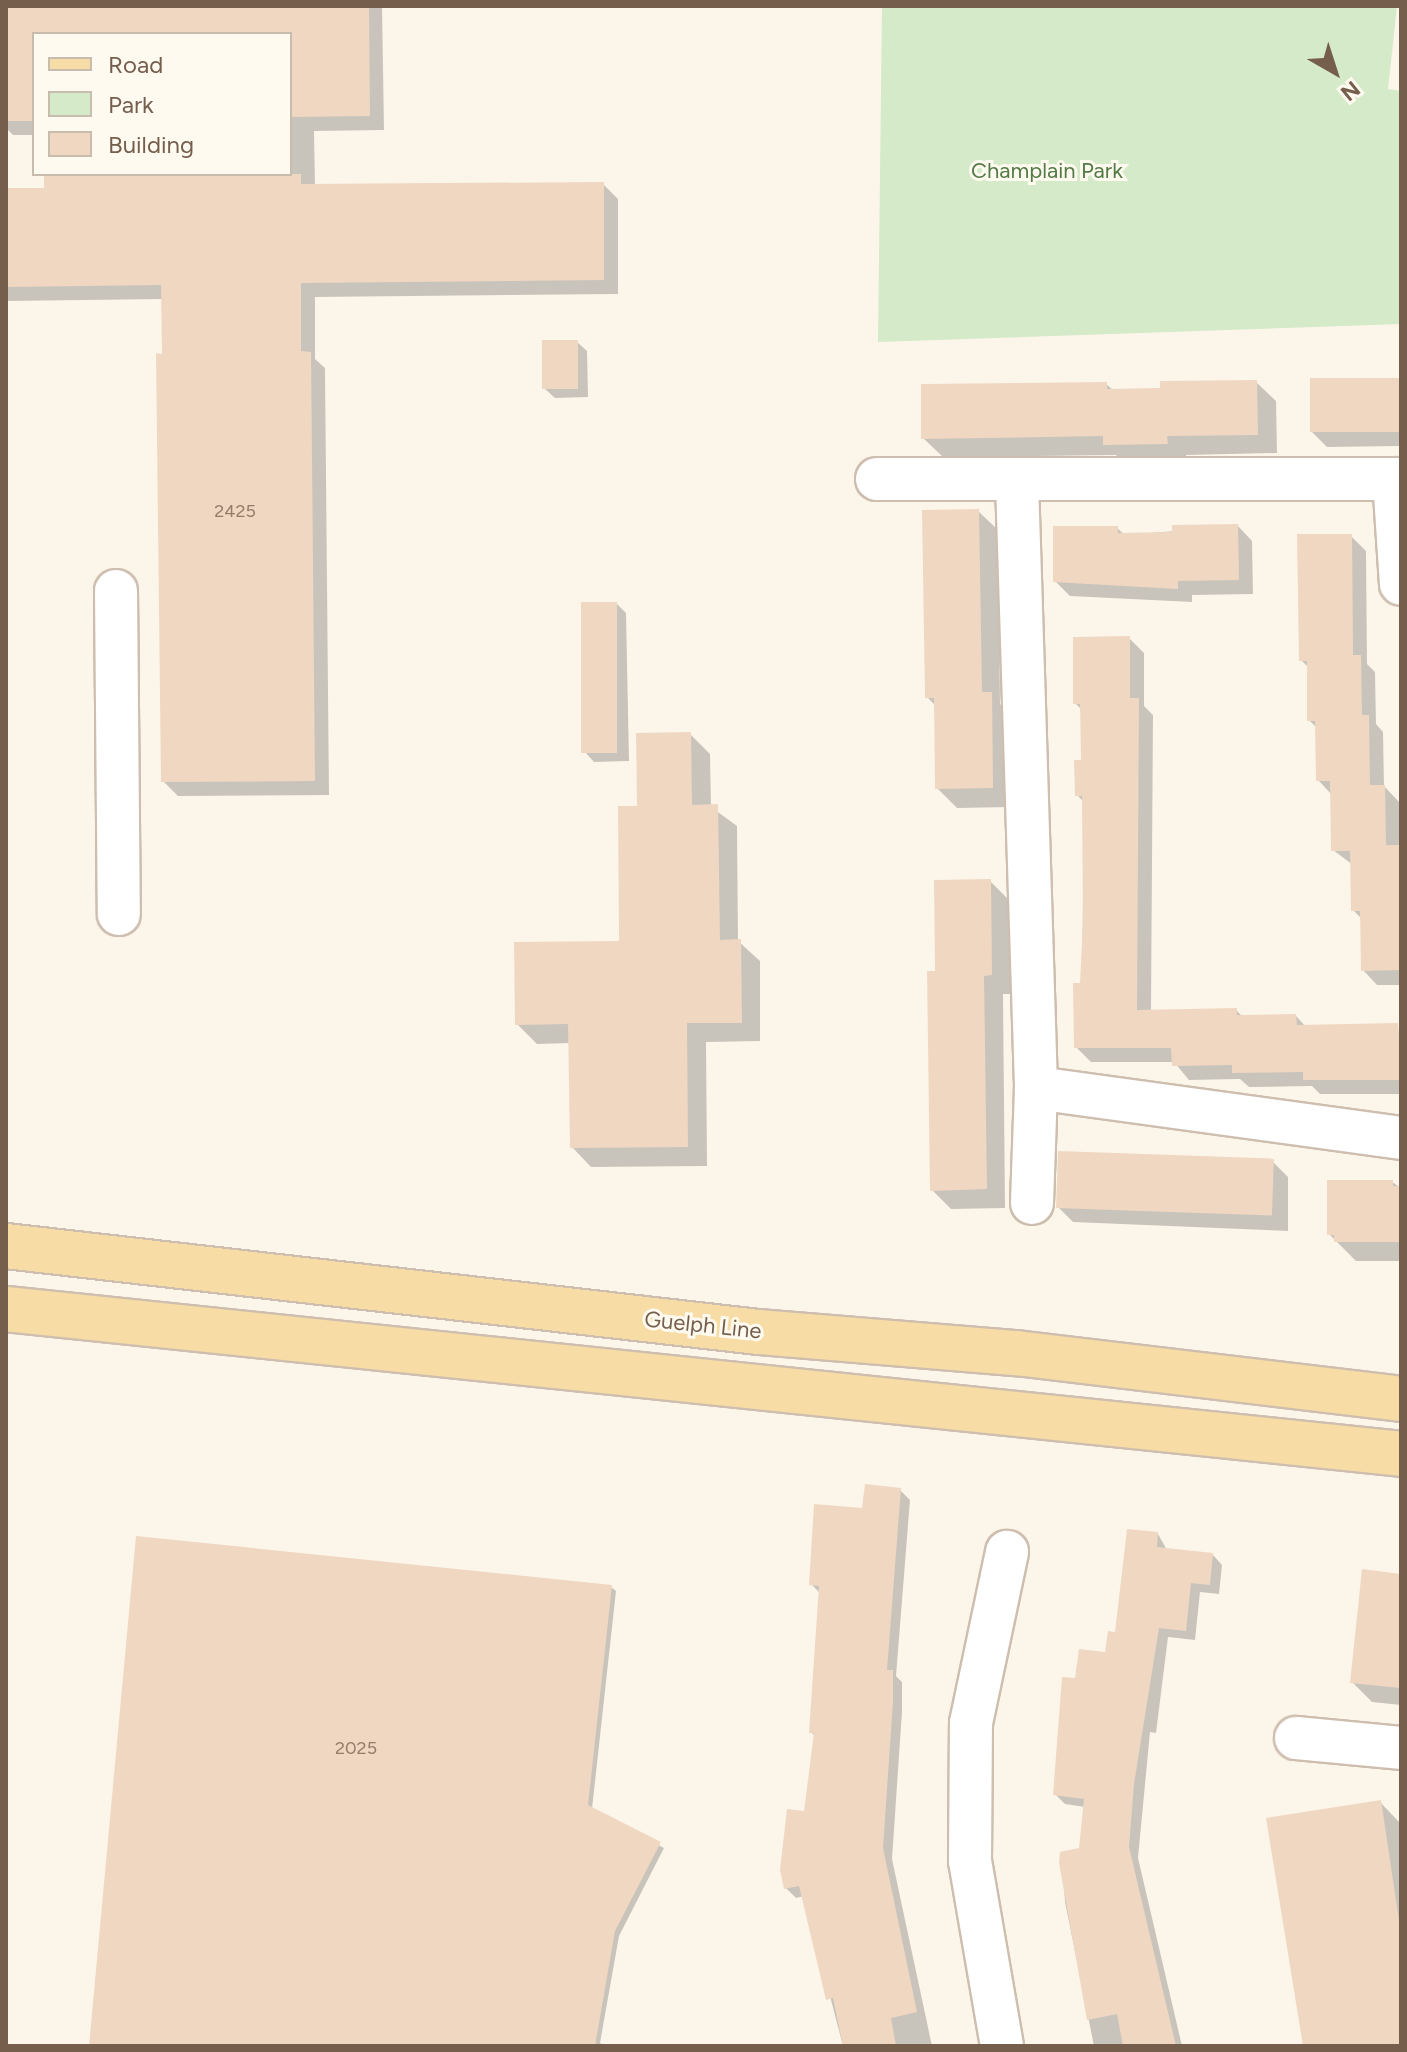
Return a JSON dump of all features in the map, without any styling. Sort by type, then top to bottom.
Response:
[{"type":"main road","name":"Guelph Line","points":[[6,1246],[852,1339],[1016,1353],[1401,1399]]},
{"type":"main road","points":[[6,1309],[1401,1454]]},
{"type":"main road","points":[[847,1398],[852,1339]]},
{"type":"street","points":[[877,479],[1017,482],[1398,479],[1401,584]]},
{"type":"street","points":[[1017,482],[1036,1088],[1032,1203]]},
{"type":"street","points":[[116,591],[119,914]]},
{"type":"street","points":[[1036,1088],[1401,1138]]},
{"type":"street","points":[[1002,2046],[970,1861],[971,1723],[1007,1552]]},
{"type":"street","points":[[1296,1738],[1401,1748]]},
{"type":"green space","name":"Champlain Park","points":[[882,6],[1397,6],[1388,89],[1401,91],[1401,324],[878,342]]},
{"type":"building","points":[[6,6],[369,6],[370,116],[292,117],[292,32],[32,32],[32,121],[6,121]]},
{"type":"building","points":[[301,174],[301,184],[604,182],[604,280],[301,283],[301,351],[311,352],[315,781],[161,782],[156,353],[162,354],[161,285],[6,287],[6,188],[44,188],[44,176]]},
{"type":"building","points":[[542,340],[578,340],[578,389],[542,389]]},
{"type":"building","points":[[1310,378],[1401,378],[1401,432],[1310,432]]},
{"type":"building","points":[[1257,380],[1258,435],[1167,436],[1168,444],[1103,445],[1103,436],[921,439],[921,384],[1107,382],[1107,389],[1160,388],[1160,381]]},
{"type":"building","points":[[979,509],[982,692],[992,692],[993,788],[935,789],[934,698],[925,698],[922,510]]},
{"type":"building","points":[[1238,524],[1239,580],[1178,581],[1178,589],[1053,582],[1053,526],[1118,526],[1118,533],[1172,532],[1172,525]]},
{"type":"building","points":[[1297,534],[1352,534],[1353,655],[1361,655],[1362,715],[1369,715],[1370,785],[1385,785],[1386,845],[1401,845],[1401,970],[1361,971],[1360,911],[1351,911],[1350,851],[1331,851],[1330,781],[1316,781],[1315,721],[1307,721],[1307,661],[1299,661]]},
{"type":"building","points":[[581,602],[617,602],[617,753],[581,753]]},
{"type":"building","points":[[1130,636],[1130,698],[1139,698],[1137,1010],[1237,1008],[1237,1015],[1296,1014],[1297,1025],[1398,1023],[1401,1080],[1303,1080],[1303,1072],[1232,1073],[1232,1065],[1172,1066],[1171,1048],[1074,1048],[1073,983],[1080,983],[1083,923],[1082,796],[1075,796],[1074,760],[1081,760],[1080,704],[1073,704],[1073,637]]},
{"type":"building","points":[[691,732],[692,805],[718,804],[720,940],[741,939],[742,1023],[687,1023],[688,1147],[570,1148],[568,1024],[515,1025],[514,942],[619,941],[618,806],[637,806],[636,733]]},
{"type":"building","points":[[991,879],[992,975],[984,976],[987,1189],[930,1191],[927,971],[935,971],[934,880]]},
{"type":"building","points":[[1058,1151],[1274,1159],[1272,1216],[1056,1208]]},
{"type":"building","points":[[1327,1180],[1393,1180],[1393,1186],[1401,1186],[1401,1242],[1334,1242],[1334,1235],[1327,1235]]},
{"type":"building","points":[[865,1484],[901,1488],[887,1670],[893,1670],[893,1701],[883,1848],[917,2012],[891,2018],[896,2046],[843,2046],[833,1998],[826,2000],[799,1886],[784,1889],[780,1870],[787,1809],[804,1811],[814,1733],[809,1733],[819,1586],[809,1585],[814,1504],[862,1508]]},
{"type":"building","points":[[1127,1529],[1158,1532],[1157,1547],[1213,1553],[1210,1585],[1191,1583],[1186,1631],[1159,1628],[1134,1784],[1129,1847],[1176,2046],[1123,2046],[1117,2014],[1087,2020],[1059,1863],[1060,1852],[1079,1848],[1084,1799],[1053,1795],[1062,1677],[1075,1678],[1079,1649],[1105,1652],[1108,1631],[1115,1632]]},
{"type":"building","points":[[136,1536],[612,1585],[588,1805],[661,1842],[615,1931],[595,2046],[89,2046]]},
{"type":"building","points":[[1362,1569],[1401,1574],[1401,1688],[1350,1683]]},
{"type":"building","points":[[1381,1800],[1401,1934],[1401,2046],[1303,2046],[1266,1818]]}]
